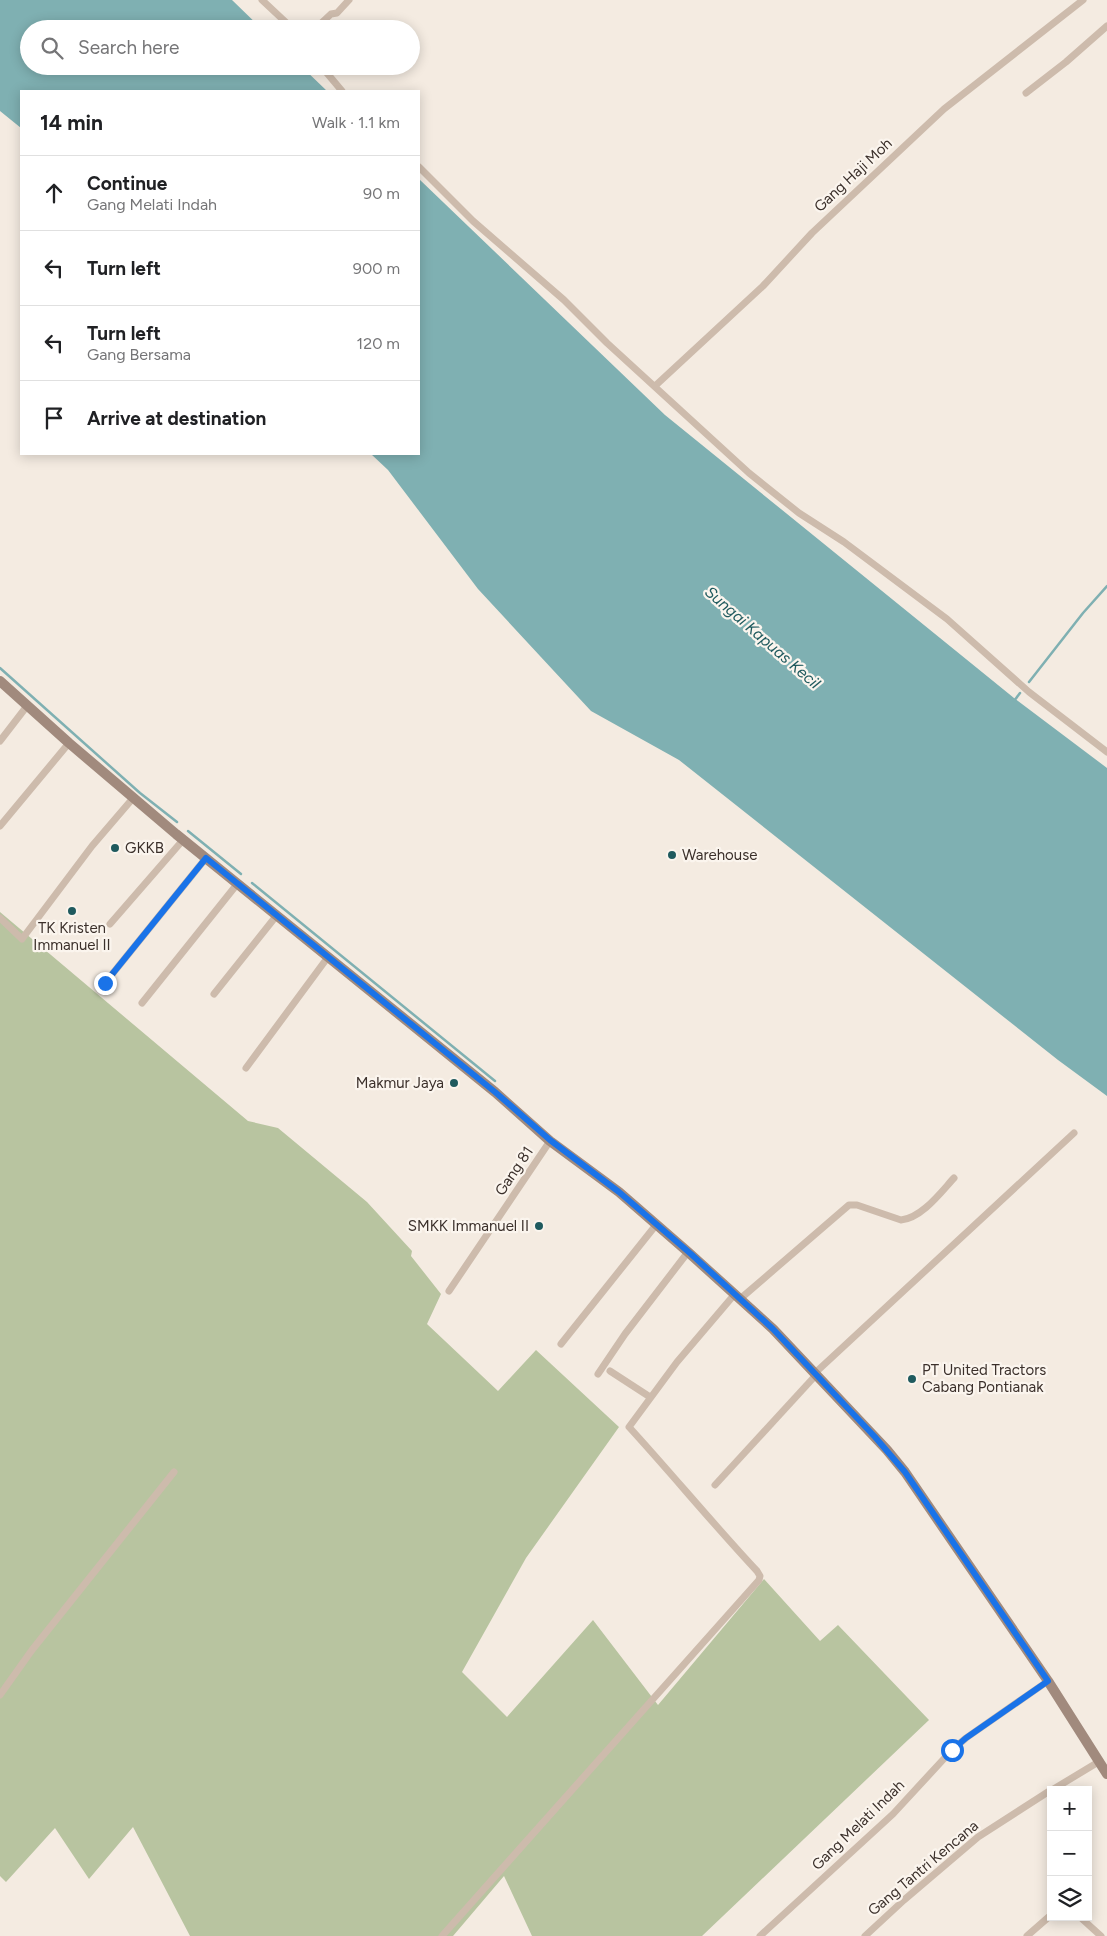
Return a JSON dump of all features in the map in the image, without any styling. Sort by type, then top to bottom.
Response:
[{"type":"main road","points":[[0,681],[69,743],[183,840],[495,1092],[550,1140],[619,1192],[773,1329],[887,1450],[905,1472],[1048,1681],[1107,1774]]},
{"type":"street","points":[[262,0],[283,20]]},
{"type":"street","points":[[325,20],[331,14],[337,12],[348,0]]},
{"type":"street","name":"Gang Haji Moh","points":[[655,386],[763,286],[818,226],[944,109],[1083,0]]},
{"type":"street","points":[[1026,93],[1066,62],[1107,26]]},
{"type":"street","points":[[328,75],[341,90]]},
{"type":"street","points":[[420,168],[473,221],[564,300],[607,343],[704,433],[772,492],[844,542],[947,619],[1029,692],[1107,752]]},
{"type":"street","points":[[0,741],[27,706]]},
{"type":"street","points":[[0,826],[69,743]]},
{"type":"street","points":[[0,918],[22,939],[92,846],[134,797]]},
{"type":"street","points":[[110,924],[183,840]]},
{"type":"street","points":[[105,983],[206,858]]},
{"type":"street","points":[[142,1003],[238,883]]},
{"type":"street","points":[[214,994],[277,915]]},
{"type":"street","points":[[246,1068],[328,957]]},
{"type":"street","points":[[715,1485],[815,1374],[1074,1133]]},
{"type":"street","name":"Gang 81","points":[[450,1291],[550,1140]]},
{"type":"street","points":[[442,1936],[759,1580],[760,1576],[757,1571],[713,1524],[679,1482],[629,1427],[677,1362],[737,1297],[849,1205],[857,1205],[901,1220],[906,1219],[921,1211],[954,1178]]},
{"type":"street","points":[[561,1344],[656,1225]]},
{"type":"street","points":[[598,1374],[625,1334],[688,1252]]},
{"type":"street","points":[[610,1372],[650,1397]]},
{"type":"street","points":[[0,1694],[32,1650],[174,1472]]},
{"type":"street","name":"Gang Melati Indah","points":[[760,1936],[894,1814],[939,1762],[959,1744],[1048,1681]]},
{"type":"street","name":"Gang Tantri Kencana","points":[[1058,1786],[1100,1761]]},
{"type":"street","name":"Gang Tantri Kencana","points":[[865,1936],[978,1837],[1047,1793]]},
{"type":"street","points":[[1028,1936],[1047,1919]]},
{"type":"street","points":[[1084,1921],[1101,1936]]},
{"type":"green space","points":[[0,912],[248,1121],[278,1128],[367,1202],[412,1251],[411,1256],[441,1294],[427,1324],[498,1391],[536,1350],[619,1427],[526,1558],[462,1672],[507,1717],[593,1620],[658,1705],[764,1579],[820,1641],[838,1625],[929,1720],[702,1936],[532,1936],[504,1876],[453,1936],[190,1936],[133,1827],[89,1879],[55,1828],[6,1882],[0,1876]]},
{"type":"water","points":[[0,0],[232,0],[253,20],[20,20],[20,75],[310,75],[326,90],[20,90],[20,127],[0,111]]},
{"type":"water","name":"Sungai Kapuas Kecil","points":[[420,180],[665,415],[1014,698],[1107,768],[1107,1096],[1058,1060],[679,760],[591,711],[478,589],[388,470],[372,455],[420,455]]},
{"type":"waterway","points":[[1029,682],[1083,613],[1107,586]]},
{"type":"waterway","points":[[0,668],[140,793],[177,822]]},
{"type":"waterway","points":[[1014,701],[1020,693]]},
{"type":"waterway","points":[[188,831],[241,874]]},
{"type":"waterway","points":[[252,883],[495,1081]]},
{"type":"place","name":"GKKB","points":[[115,848]]},
{"type":"place","name":"Warehouse","points":[[672,855]]},
{"type":"place","name":"TK Kristen Immanuel II","points":[[72,911]]},
{"type":"place","name":"Makmur Jaya","points":[[454,1083]]},
{"type":"place","name":"SMKK Immanuel II","points":[[539,1226]]},
{"type":"place","name":"PT United Tractors Cabang Pontianak","points":[[912,1379]]},
{"type":"route","points":[[105,983],[206,858],[495,1092],[550,1140],[619,1192],[691,1254],[773,1329],[887,1450],[905,1472],[1048,1681],[966,1738],[952,1750]]}]
